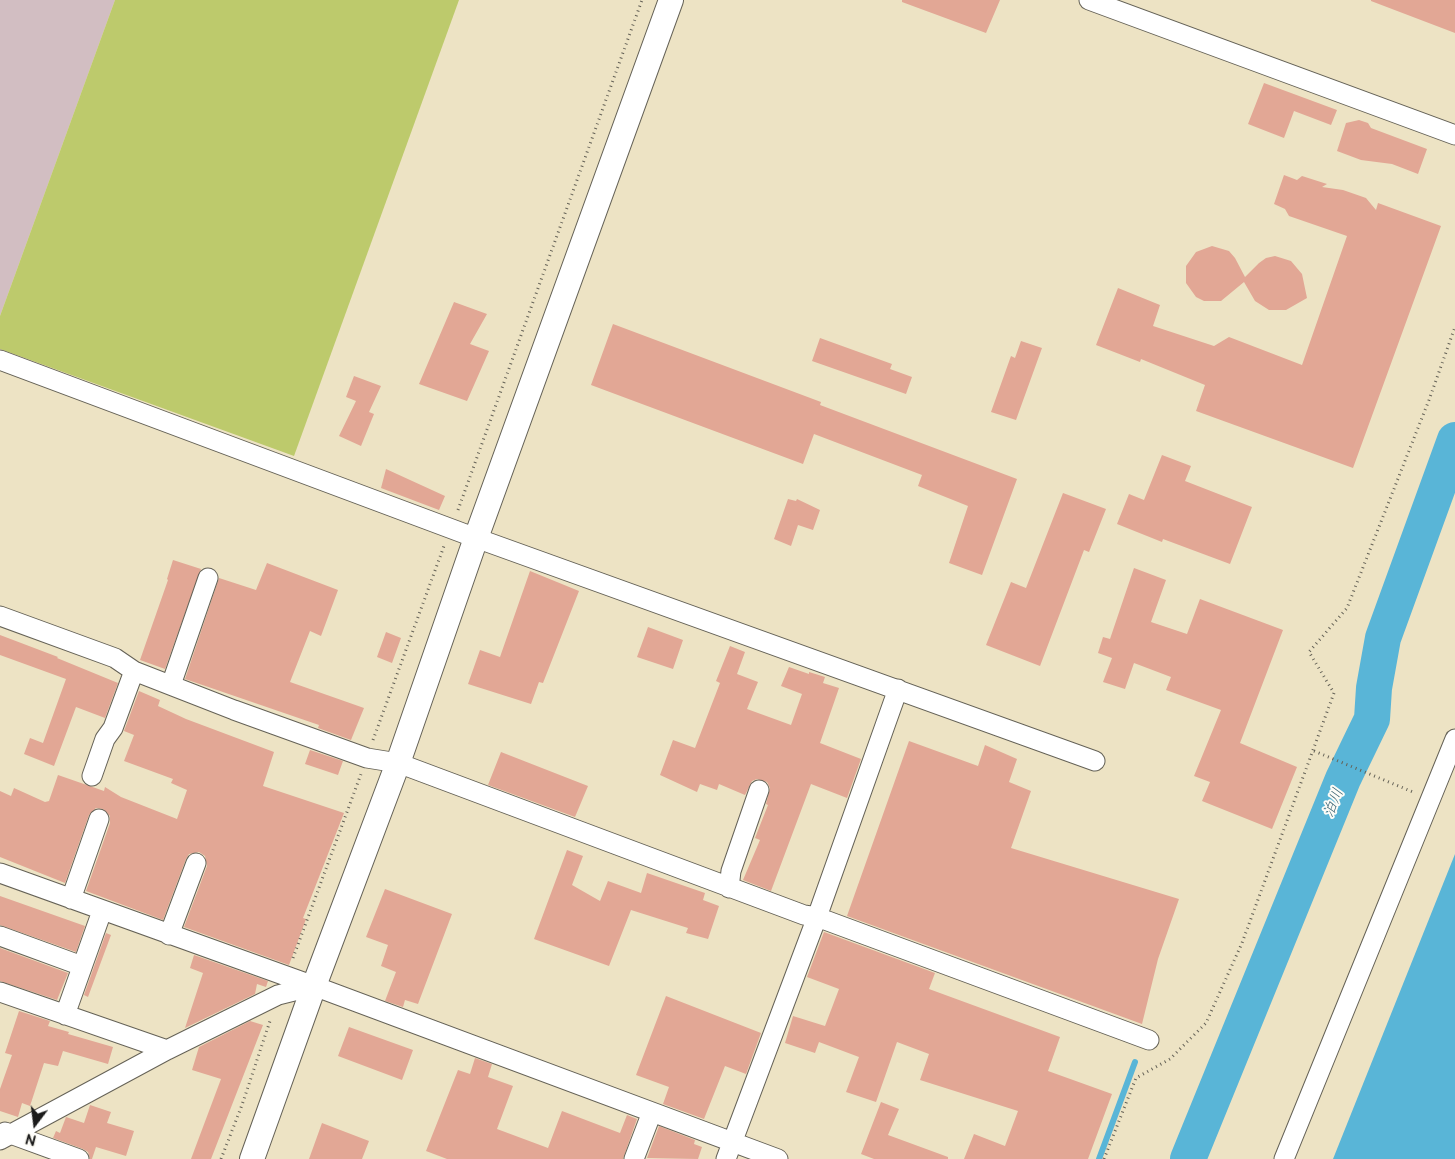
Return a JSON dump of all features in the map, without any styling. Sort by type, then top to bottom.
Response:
[{"type":"street","points":[[252,1159],[314,986],[398,763],[476,538],[671,0]]},
{"type":"street","points":[[1089,0],[1455,135]]},
{"type":"street","points":[[0,360],[476,538],[1095,761]]},
{"type":"street","points":[[172,685],[208,578]]},
{"type":"street","points":[[0,616],[115,658],[134,671],[367,758],[398,763],[729,888],[804,915],[817,917],[1149,1040]]},
{"type":"street","points":[[92,776],[105,739],[113,728],[134,671]]},
{"type":"street","points":[[729,1150],[817,917],[898,689]]},
{"type":"street","points":[[1284,1159],[1455,739]]},
{"type":"street","points":[[729,888],[731,871],[759,790]]},
{"type":"street","points":[[71,899],[99,819]]},
{"type":"street","points":[[169,934],[196,863]]},
{"type":"street","points":[[0,873],[314,986],[652,1112],[729,1150],[778,1159]]},
{"type":"street","points":[[66,1015],[102,911]]},
{"type":"street","points":[[0,936],[82,966]]},
{"type":"street","points":[[4,1135],[167,1050],[280,994],[314,986]]},
{"type":"street","points":[[0,992],[167,1050]]},
{"type":"street","points":[[634,1159],[652,1112]]},
{"type":"street","points":[[4,1135],[79,1159]]},
{"type":"path","points":[[286,976],[642,0]]},
{"type":"path","points":[[1104,1159],[1136,1078],[1170,1059],[1206,1023],[1242,943],[1334,693],[1309,652],[1347,608],[1429,400],[1455,327]]},
{"type":"path","points":[[1314,751],[1431,799]]},
{"type":"path","points":[[221,1159],[280,994]]},
{"type":"shaded area","points":[[0,0],[115,0],[0,316]]},
{"type":"green space","points":[[115,0],[459,0],[294,456],[0,349],[0,316]]},
{"type":"water","points":[[1455,854],[1455,1159],[1333,1159]]},
{"type":"building","points":[[902,0],[1000,0],[986,33],[902,2]]},
{"type":"building","points":[[1455,0],[1455,33],[1371,1]]},
{"type":"building","points":[[1264,83],[1337,110],[1331,125],[1294,111],[1284,138],[1248,124]]},
{"type":"building","points":[[1359,120],[1368,123],[1371,128],[1427,149],[1418,174],[1392,164],[1361,160],[1337,151],[1346,123]]},
{"type":"building","points":[[1284,175],[1297,180],[1302,176],[1327,184],[1322,187],[1343,190],[1366,198],[1376,210],[1378,203],[1441,226],[1353,468],[1196,411],[1205,385],[1141,359],[1140,362],[1096,345],[1118,288],[1160,305],[1153,326],[1214,346],[1229,337],[1302,365],[1347,236],[1289,216],[1285,209],[1274,204]]},
{"type":"building","points":[[1212,246],[1229,251],[1245,277],[1266,258],[1275,256],[1291,261],[1302,274],[1307,298],[1286,310],[1269,310],[1255,301],[1244,282],[1221,301],[1204,301],[1196,297],[1186,283],[1186,266],[1196,252]]},
{"type":"building","points":[[454,302],[487,314],[470,344],[489,351],[467,401],[419,384]]},
{"type":"building","points":[[613,324],[821,402],[820,405],[1017,479],[982,575],[949,563],[968,506],[918,486],[922,475],[814,434],[803,464],[591,385]]},
{"type":"building","points":[[820,338],[892,364],[890,369],[912,377],[906,394],[812,361]]},
{"type":"building","points":[[1021,341],[1042,348],[1016,420],[991,412],[1011,356],[1015,358]]},
{"type":"building","points":[[354,376],[381,386],[369,412],[374,414],[361,446],[339,436],[356,401],[346,397]]},
{"type":"building","points":[[1162,455],[1191,466],[1185,481],[1252,507],[1230,564],[1163,539],[1162,542],[1117,524],[1129,494],[1144,500]]},
{"type":"building","points":[[386,469],[445,496],[439,510],[381,488]]},
{"type":"building","points":[[1063,493],[1106,509],[1089,552],[1084,550],[1040,666],[986,645],[1011,582],[1026,588]]},
{"type":"building","points":[[788,499],[796,501],[797,499],[820,510],[813,530],[798,525],[791,546],[774,539]]},
{"type":"building","points":[[173,560],[201,569],[165,669],[140,660],[168,580]]},
{"type":"building","points":[[267,563],[338,590],[321,636],[310,631],[290,682],[364,708],[351,740],[318,728],[319,725],[185,679],[219,578],[256,590]]},
{"type":"building","points":[[1134,568],[1166,580],[1151,622],[1187,634],[1200,599],[1283,630],[1240,743],[1297,767],[1272,829],[1202,801],[1210,782],[1194,776],[1221,710],[1166,690],[1171,677],[1134,663],[1125,689],[1103,682],[1112,658],[1098,653],[1103,637],[1110,639]]},
{"type":"building","points":[[530,571],[579,591],[543,683],[539,682],[531,704],[468,684],[480,650],[500,657]]},
{"type":"building","points":[[648,627],[683,640],[673,669],[637,657]]},
{"type":"building","points":[[386,632],[401,638],[392,663],[377,657]]},
{"type":"building","points":[[0,635],[118,683],[105,718],[76,707],[54,766],[24,754],[30,738],[43,743],[66,679],[0,655]]},
{"type":"building","points":[[730,646],[745,652],[737,674],[758,682],[747,709],[791,725],[802,694],[781,686],[789,667],[825,677],[823,683],[839,688],[820,743],[861,759],[847,798],[811,784],[771,891],[743,880],[760,840],[755,838],[768,805],[766,804],[770,788],[767,782],[757,779],[752,781],[745,795],[719,784],[717,790],[700,784],[697,792],[660,775],[673,740],[695,748],[720,683],[716,681]]},
{"type":"building","points":[[139,691],[160,700],[158,706],[186,719],[274,752],[263,786],[344,813],[303,918],[306,919],[289,965],[184,927],[207,866],[205,856],[199,852],[189,854],[186,859],[163,920],[86,891],[110,823],[110,816],[103,809],[96,808],[89,815],[65,883],[0,857],[0,791],[11,796],[14,788],[45,802],[49,801],[58,775],[104,791],[105,787],[121,797],[177,819],[187,790],[171,783],[173,779],[124,761],[134,735],[124,731]]},
{"type":"building","points":[[909,741],[978,766],[985,745],[1017,759],[1009,782],[1031,791],[1011,848],[1179,899],[1158,959],[1142,1024],[847,916]]},
{"type":"building","points":[[310,750],[343,761],[338,775],[305,764]]},
{"type":"building","points":[[501,752],[588,786],[575,817],[488,785]]},
{"type":"building","points":[[567,850],[583,856],[572,885],[600,901],[608,881],[641,893],[647,873],[705,893],[703,900],[719,906],[708,939],[686,933],[688,928],[631,910],[609,966],[534,939]]},
{"type":"building","points":[[385,889],[452,914],[418,1004],[405,1000],[403,1007],[385,1001],[396,972],[381,966],[388,945],[366,937]]},
{"type":"building","points":[[0,896],[85,926],[76,952],[0,925]]},
{"type":"building","points":[[824,932],[935,973],[929,989],[1060,1037],[1048,1071],[1112,1094],[1088,1159],[964,1159],[974,1134],[1005,1146],[1018,1111],[920,1080],[929,1054],[897,1042],[876,1102],[846,1092],[859,1057],[819,1042],[815,1053],[785,1043],[793,1016],[825,1026],[839,989],[807,977]]},
{"type":"building","points":[[106,933],[111,935],[88,997],[84,995]]},
{"type":"building","points":[[0,948],[68,973],[57,1000],[0,981]]},
{"type":"building","points":[[194,955],[268,981],[266,987],[257,984],[255,994],[185,1028],[203,973],[190,968]]},
{"type":"building","points":[[666,996],[761,1033],[746,1074],[725,1066],[704,1119],[663,1104],[669,1087],[636,1075]]},
{"type":"building","points":[[19,1011],[50,1021],[48,1026],[69,1032],[68,1034],[113,1047],[108,1064],[63,1051],[58,1066],[44,1063],[30,1106],[22,1103],[18,1117],[0,1111],[0,1089],[12,1055],[5,1053]]},
{"type":"building","points":[[250,1021],[263,1025],[211,1159],[191,1159],[221,1079],[192,1070],[199,1047]]},
{"type":"building","points":[[349,1027],[413,1050],[402,1080],[338,1056]]},
{"type":"building","points":[[475,1058],[492,1064],[488,1077],[513,1086],[497,1129],[548,1148],[562,1111],[620,1133],[627,1115],[637,1119],[623,1159],[447,1159],[426,1151],[458,1070],[470,1074]]},
{"type":"building","points":[[881,1102],[899,1109],[888,1135],[948,1157],[948,1159],[874,1159],[861,1154]]},
{"type":"building","points":[[90,1105],[111,1112],[107,1123],[134,1131],[126,1156],[96,1147],[92,1159],[90,1159],[88,1152],[83,1149],[53,1138],[56,1131],[60,1133],[66,1117],[84,1123]]},
{"type":"building","points":[[322,1123],[369,1141],[362,1159],[309,1159]]},
{"type":"building","points":[[659,1126],[695,1140],[694,1144],[702,1147],[698,1159],[647,1158]]},
{"type":"waterway","name":"泊川","points":[[1188,1159],[1343,779],[1372,719],[1374,688],[1383,638],[1455,440]]},
{"type":"waterway","points":[[1099,1159],[1135,1062]]}]
